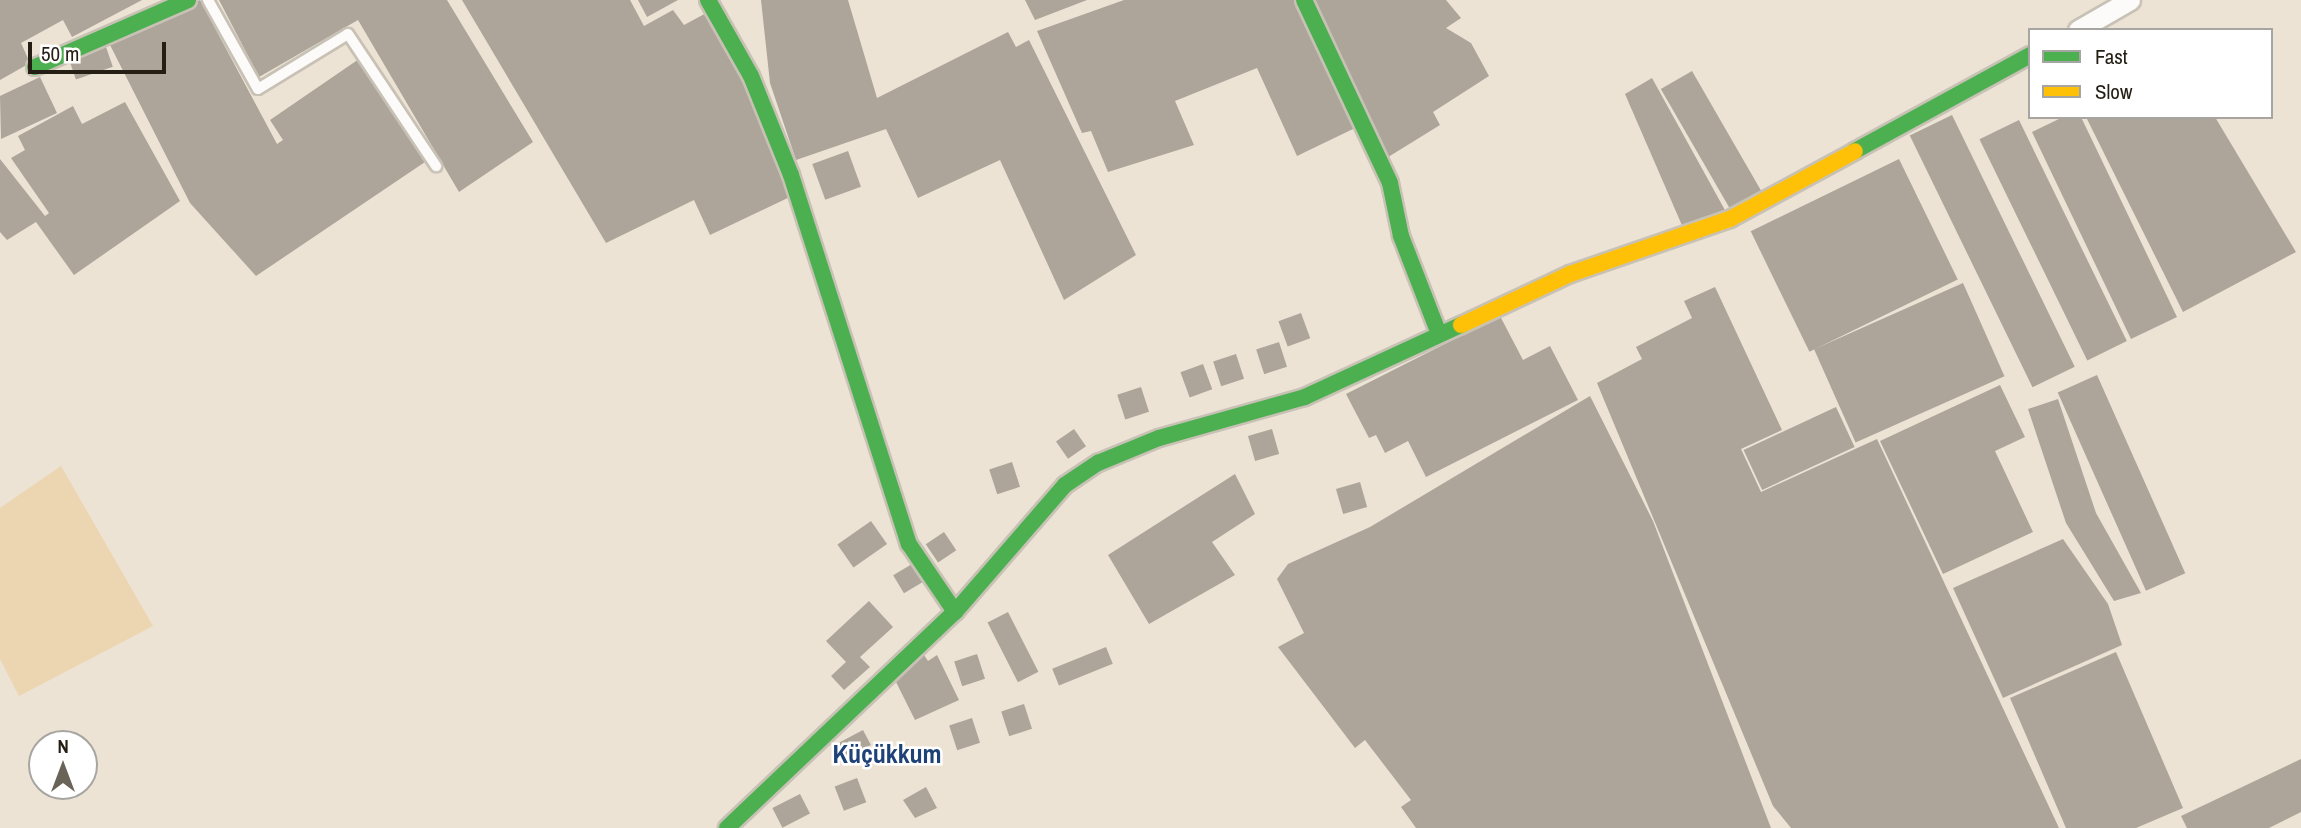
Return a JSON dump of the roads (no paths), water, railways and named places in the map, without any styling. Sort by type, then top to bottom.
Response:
[{"type":"street","points":[[35,67],[188,0]]},
{"type":"street","points":[[708,0],[751,76],[791,176],[909,544],[955,612]]},
{"type":"street","points":[[1304,0],[1390,183],[1401,236],[1439,334]]},
{"type":"street","points":[[2081,28],[2130,0]]},
{"type":"street","points":[[727,828],[955,612],[1065,485],[1098,463],[1159,438],[1305,397],[1570,274],[1730,219],[2028,56]]},
{"type":"lane","points":[[208,0],[258,89],[348,34],[436,166]]},
{"type":"district","name":"Küçükkum","points":[[887,754]]}]
